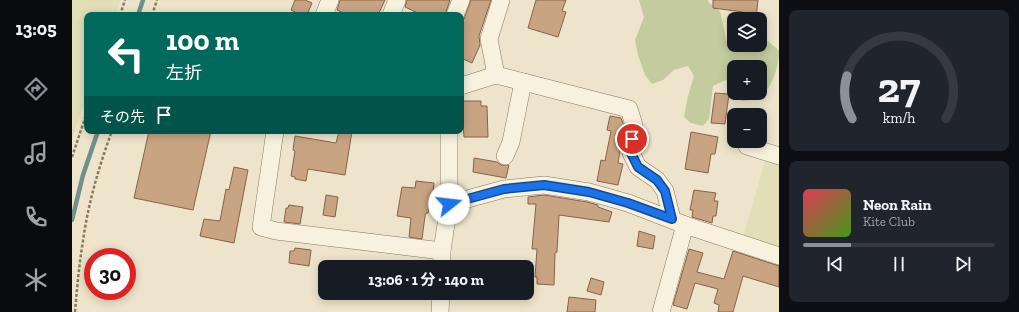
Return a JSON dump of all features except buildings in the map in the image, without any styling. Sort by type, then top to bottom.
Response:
[{"type":"street","points":[[325,12],[330,0]]},
{"type":"street","points":[[392,12],[397,0]]},
{"type":"street","points":[[456,12],[461,0]]},
{"type":"street","points":[[496,74],[489,39],[501,0]]},
{"type":"street","points":[[464,85],[496,74],[629,109],[634,125],[631,153],[638,167],[657,180],[665,191],[678,222],[661,312]]},
{"type":"street","points":[[505,156],[511,142],[523,82]]},
{"type":"street","points":[[275,134],[261,227],[276,231],[442,259],[449,204],[449,134]]},
{"type":"street","points":[[753,148],[779,156]]},
{"type":"street","points":[[449,204],[504,189],[544,185],[589,192],[628,203],[678,222],[779,256]]},
{"type":"street","points":[[440,312],[441,300]]},
{"type":"path","points":[[121,12],[126,0]]},
{"type":"path","points":[[153,12],[158,0]]},
{"type":"path","points":[[72,157],[84,121]]},
{"type":"path","points":[[75,312],[83,241],[89,210],[98,174],[111,134]]},
{"type":"shaded area","points":[[72,0],[120,0],[116,12],[84,12],[84,103],[72,139]]},
{"type":"shaded area","points":[[766,158],[779,162],[779,249],[743,237]]},
{"type":"green space","points":[[639,0],[708,0],[708,2],[720,11],[727,43],[727,52],[767,52],[768,41],[779,52],[778,65],[770,85],[767,90],[767,60],[727,60],[727,81],[726,80],[713,86],[709,119],[703,126],[691,123],[684,117],[694,76],[688,66],[674,70],[663,80],[652,84],[645,75],[638,55],[635,40],[644,17]]},
{"type":"waterway","points":[[139,12],[143,0]]},
{"type":"waterway","points":[[72,220],[83,175],[97,134]]},
{"type":"route","points":[[449,204],[504,189],[544,185],[589,192],[628,203],[672,219],[665,191],[657,180],[638,167],[631,153],[632,139]]}]
